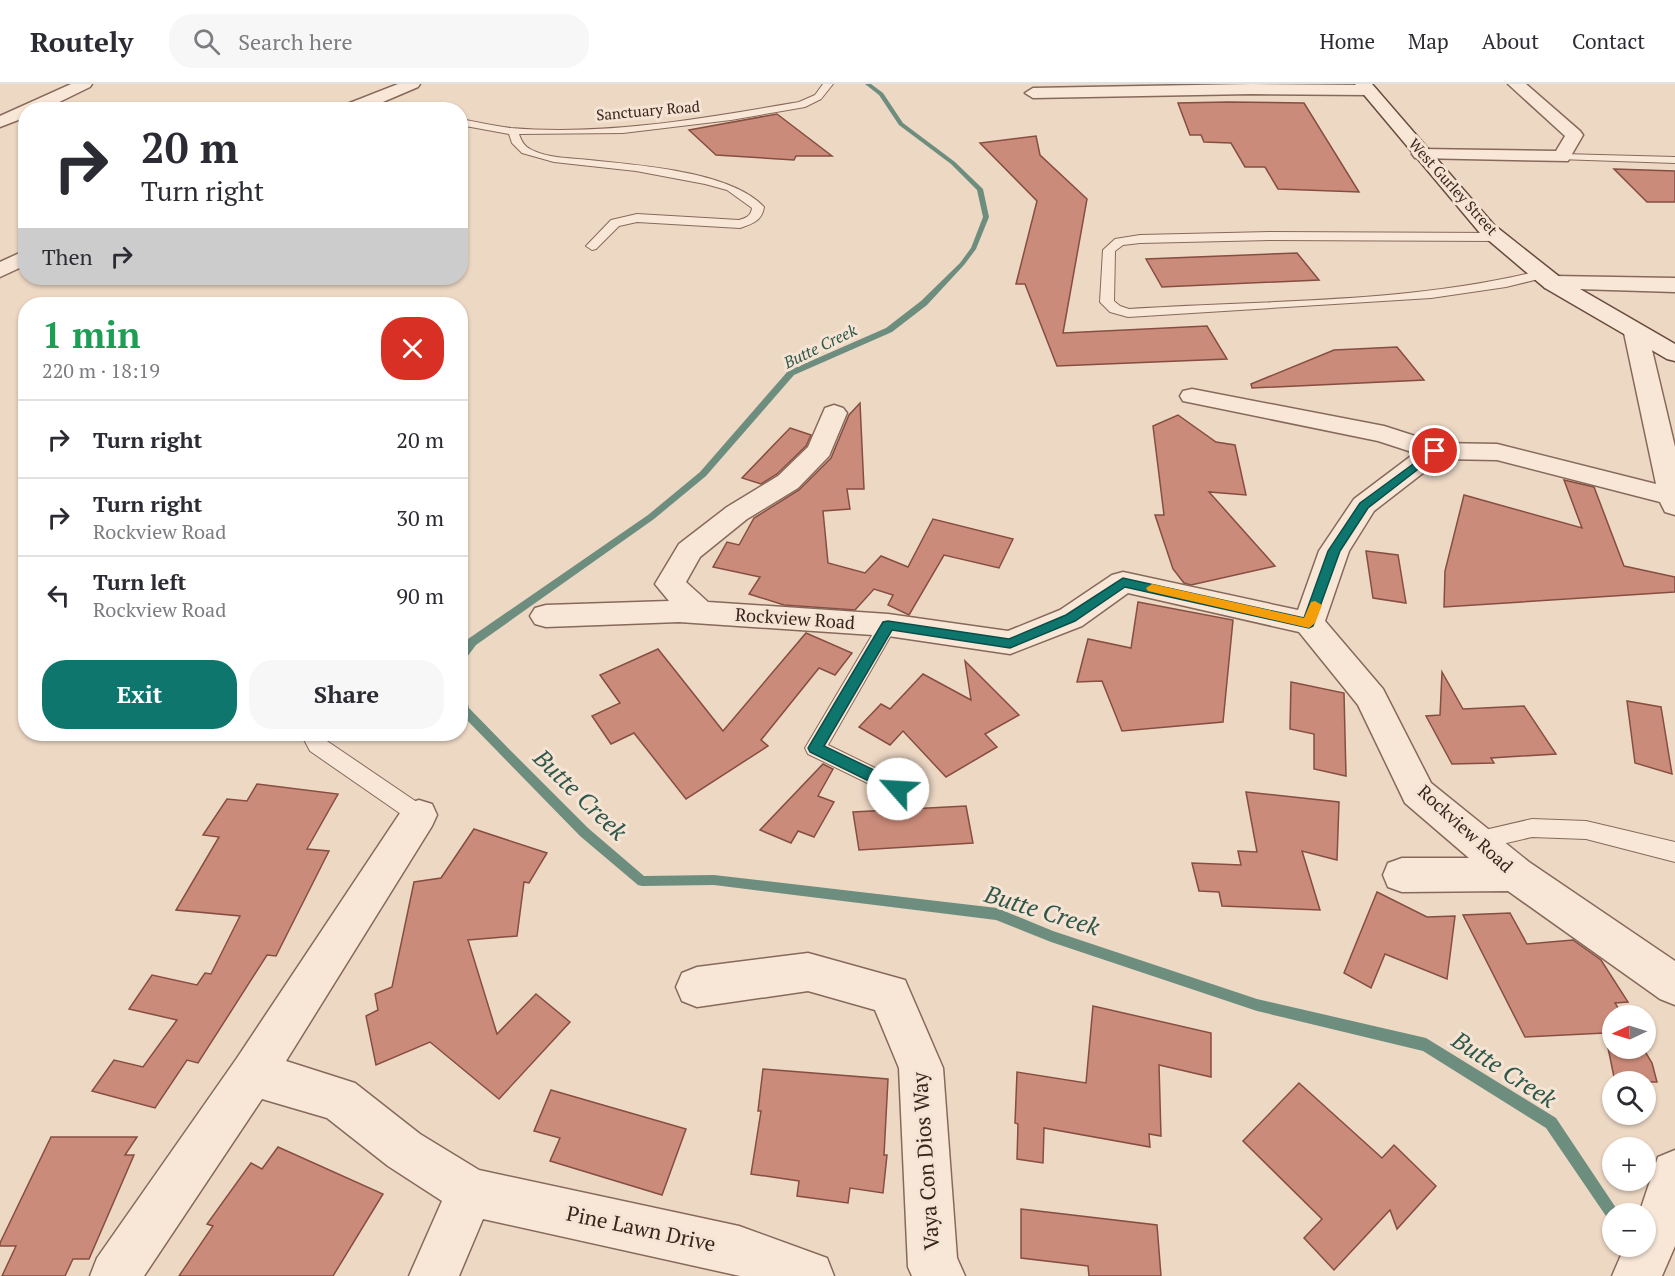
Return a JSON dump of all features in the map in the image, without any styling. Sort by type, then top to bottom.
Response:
[{"type":"street","points":[[45,102],[84,84]]},
{"type":"street","points":[[367,102],[412,84]]},
{"type":"street","points":[[1421,154],[1562,157],[1574,135],[1516,84]]},
{"type":"street","points":[[1033,93],[1366,87]]},
{"type":"street","name":"West Gurley Street","points":[[1366,87],[1421,154],[1497,237],[1548,279],[1675,354]]},
{"type":"street","points":[[0,122],[18,114]]},
{"type":"street","points":[[0,271],[18,261]]},
{"type":"street","points":[[1548,279],[1675,285]]},
{"type":"street","points":[[1192,396],[1384,434],[1435,451],[1497,452],[1674,502],[1636,333]]},
{"type":"street","points":[[700,613],[670,584],[689,550],[737,513],[788,482],[820,450],[834,414]]},
{"type":"street","points":[[1309,623],[1334,551],[1364,505],[1435,451]]},
{"type":"street","name":"Rockview Road","points":[[546,616],[679,611],[888,625],[1010,644],[1071,618],[1123,582],[1309,623],[1371,698],[1418,793],[1515,874],[1675,985]]},
{"type":"street","points":[[116,1276],[253,1074],[419,815]]},
{"type":"street","points":[[1402,875],[1515,874]]},
{"type":"street","name":"Vaya Con Dios Way","points":[[697,987],[808,972],[890,994],[921,1068],[933,1268],[940,1276]]},
{"type":"street","points":[[253,1074],[339,1099],[404,1150],[470,1192],[434,1276]]},
{"type":"street","points":[[1637,1276],[1661,1222],[1675,1174]]},
{"type":"street","name":"Pine Lawn Drive","points":[[470,1192],[739,1251],[809,1276]]},
{"type":"lane","name":"Sanctuary Road","points":[[468,124],[513,131],[627,130],[699,122],[802,105],[818,97],[828,84]]},
{"type":"lane","points":[[513,131],[517,143],[526,151],[554,159],[636,168],[706,181],[731,188],[758,207],[758,214],[750,221],[740,224],[637,218],[615,223],[592,246]]},
{"type":"lane","points":[[1562,157],[1675,160]]},
{"type":"lane","points":[[1497,237],[1270,236],[1140,239],[1119,242],[1109,250],[1107,302],[1115,309],[1128,313],[1338,302],[1463,291],[1548,279]]},
{"type":"lane","points":[[888,625],[815,748],[898,789]]},
{"type":"lane","points":[[315,741],[317,745],[419,815]]},
{"type":"lane","points":[[1476,841],[1532,828],[1586,830],[1675,852]]},
{"type":"building","points":[[1178,103],[1304,103],[1359,192],[1278,189],[1265,167],[1245,167],[1231,143],[1204,142],[1201,135],[1190,135]]},
{"type":"building","points":[[777,114],[832,156],[796,156],[794,160],[716,155],[689,130]]},
{"type":"building","points":[[1036,136],[1040,155],[1087,199],[1063,333],[1207,326],[1227,359],[1057,366],[1025,284],[1016,284],[1037,201],[980,143]]},
{"type":"building","points":[[1614,169],[1675,171],[1675,202],[1647,202]]},
{"type":"building","points":[[1297,253],[1319,280],[1162,287],[1146,259]]},
{"type":"building","points":[[1397,347],[1424,380],[1252,388],[1251,384],[1334,350]]},
{"type":"building","points":[[860,403],[864,489],[847,489],[850,509],[823,511],[828,563],[865,573],[881,556],[908,567],[933,519],[1013,539],[999,568],[944,555],[909,615],[888,605],[893,595],[874,589],[855,610],[784,605],[749,594],[760,577],[713,567],[727,542],[739,545],[754,518],[799,490],[831,458],[849,415]]},
{"type":"building","points":[[1178,415],[1216,442],[1235,445],[1246,495],[1209,492],[1275,566],[1191,585],[1184,583],[1173,569],[1155,515],[1164,515],[1153,426]]},
{"type":"building","points":[[790,428],[811,435],[806,446],[777,474],[761,484],[742,478]]},
{"type":"building","points":[[1564,480],[1594,487],[1624,566],[1675,577],[1675,592],[1444,607],[1445,571],[1464,495],[1582,528]]},
{"type":"building","points":[[1366,551],[1398,555],[1406,603],[1373,598]]},
{"type":"building","points":[[1138,602],[1233,620],[1223,722],[1122,731],[1102,681],[1077,682],[1088,639],[1131,648]]},
{"type":"building","points":[[806,633],[852,653],[835,675],[819,668],[761,740],[768,746],[686,799],[634,733],[611,744],[592,716],[620,703],[600,675],[658,649],[723,731]]},
{"type":"building","points":[[965,661],[1019,715],[985,734],[997,747],[946,777],[903,731],[890,745],[859,727],[881,704],[890,709],[923,674],[971,700]]},
{"type":"building","points":[[1442,672],[1463,709],[1524,706],[1556,754],[1491,758],[1494,763],[1452,764],[1426,716],[1440,715]]},
{"type":"building","points":[[1291,682],[1344,693],[1346,776],[1314,769],[1314,734],[1290,729]]},
{"type":"building","points":[[1627,701],[1661,707],[1672,774],[1635,763]]},
{"type":"building","points":[[823,764],[833,769],[818,796],[834,802],[814,837],[798,831],[791,843],[760,830]]},
{"type":"building","points":[[257,784],[338,794],[307,849],[329,851],[276,956],[267,955],[198,1063],[187,1060],[155,1108],[92,1091],[114,1060],[143,1067],[177,1020],[129,1009],[152,975],[197,985],[205,973],[211,974],[240,916],[176,910],[219,837],[203,835],[227,799],[247,801]]},
{"type":"building","points":[[1246,792],[1339,802],[1337,860],[1302,851],[1320,910],[1222,906],[1219,892],[1199,891],[1192,863],[1241,865],[1238,851],[1257,852]]},
{"type":"building","points":[[966,806],[973,843],[859,850],[853,812]]},
{"type":"building","points":[[474,829],[547,853],[529,883],[524,882],[517,936],[468,940],[497,1034],[536,994],[570,1022],[499,1099],[430,1042],[376,1065],[366,1016],[378,1010],[375,994],[392,987],[414,882],[441,878]]},
{"type":"building","points":[[1377,892],[1427,917],[1455,916],[1447,979],[1385,954],[1371,988],[1344,973]]},
{"type":"building","points":[[1510,913],[1527,944],[1573,940],[1601,960],[1628,1002],[1602,1005],[1602,1033],[1525,1037],[1463,915]]},
{"type":"building","points":[[1093,1006],[1211,1033],[1211,1077],[1159,1065],[1161,1136],[1149,1134],[1150,1147],[1044,1128],[1043,1163],[1017,1159],[1018,1124],[1015,1123],[1017,1072],[1086,1083]]},
{"type":"building","points":[[1610,1059],[1650,1059],[1654,1071],[1613,1071]]},
{"type":"building","points":[[763,1069],[888,1079],[884,1155],[887,1155],[883,1193],[850,1188],[848,1203],[797,1196],[799,1181],[751,1174],[761,1111],[758,1111]]},
{"type":"building","points":[[1299,1083],[1382,1158],[1394,1145],[1436,1186],[1397,1229],[1390,1210],[1334,1270],[1304,1238],[1322,1219],[1243,1141]]},
{"type":"building","points":[[551,1090],[686,1129],[662,1195],[550,1161],[560,1138],[534,1131]]},
{"type":"building","points":[[51,1137],[137,1137],[125,1155],[134,1155],[89,1259],[73,1259],[65,1276],[2,1276],[16,1246],[0,1246],[0,1243]]},
{"type":"building","points":[[278,1147],[383,1194],[333,1276],[179,1276],[213,1226],[207,1224],[251,1163],[262,1169]]},
{"type":"building","points":[[1021,1209],[1157,1225],[1161,1276],[1089,1276],[1088,1266],[1021,1258]]},
{"type":"waterway","name":"Butte Creek","points":[[468,647],[472,642],[651,517],[703,474],[791,373],[889,330],[924,303],[962,264],[974,248],[986,217],[980,189],[953,163],[901,124],[892,113],[885,98],[868,84]]},
{"type":"waterway","name":"Butte Creek","points":[[468,714],[584,832],[642,881],[714,880],[997,914],[1051,936],[1257,1005],[1426,1045],[1551,1123],[1606,1203]]},
{"type":"slow traffic","points":[[1152,588],[1309,623],[1315,605]]},
{"type":"route","points":[[898,789],[815,748],[888,625],[1010,644],[1071,618],[1123,582],[1309,623],[1334,551],[1364,505],[1435,451]]}]
